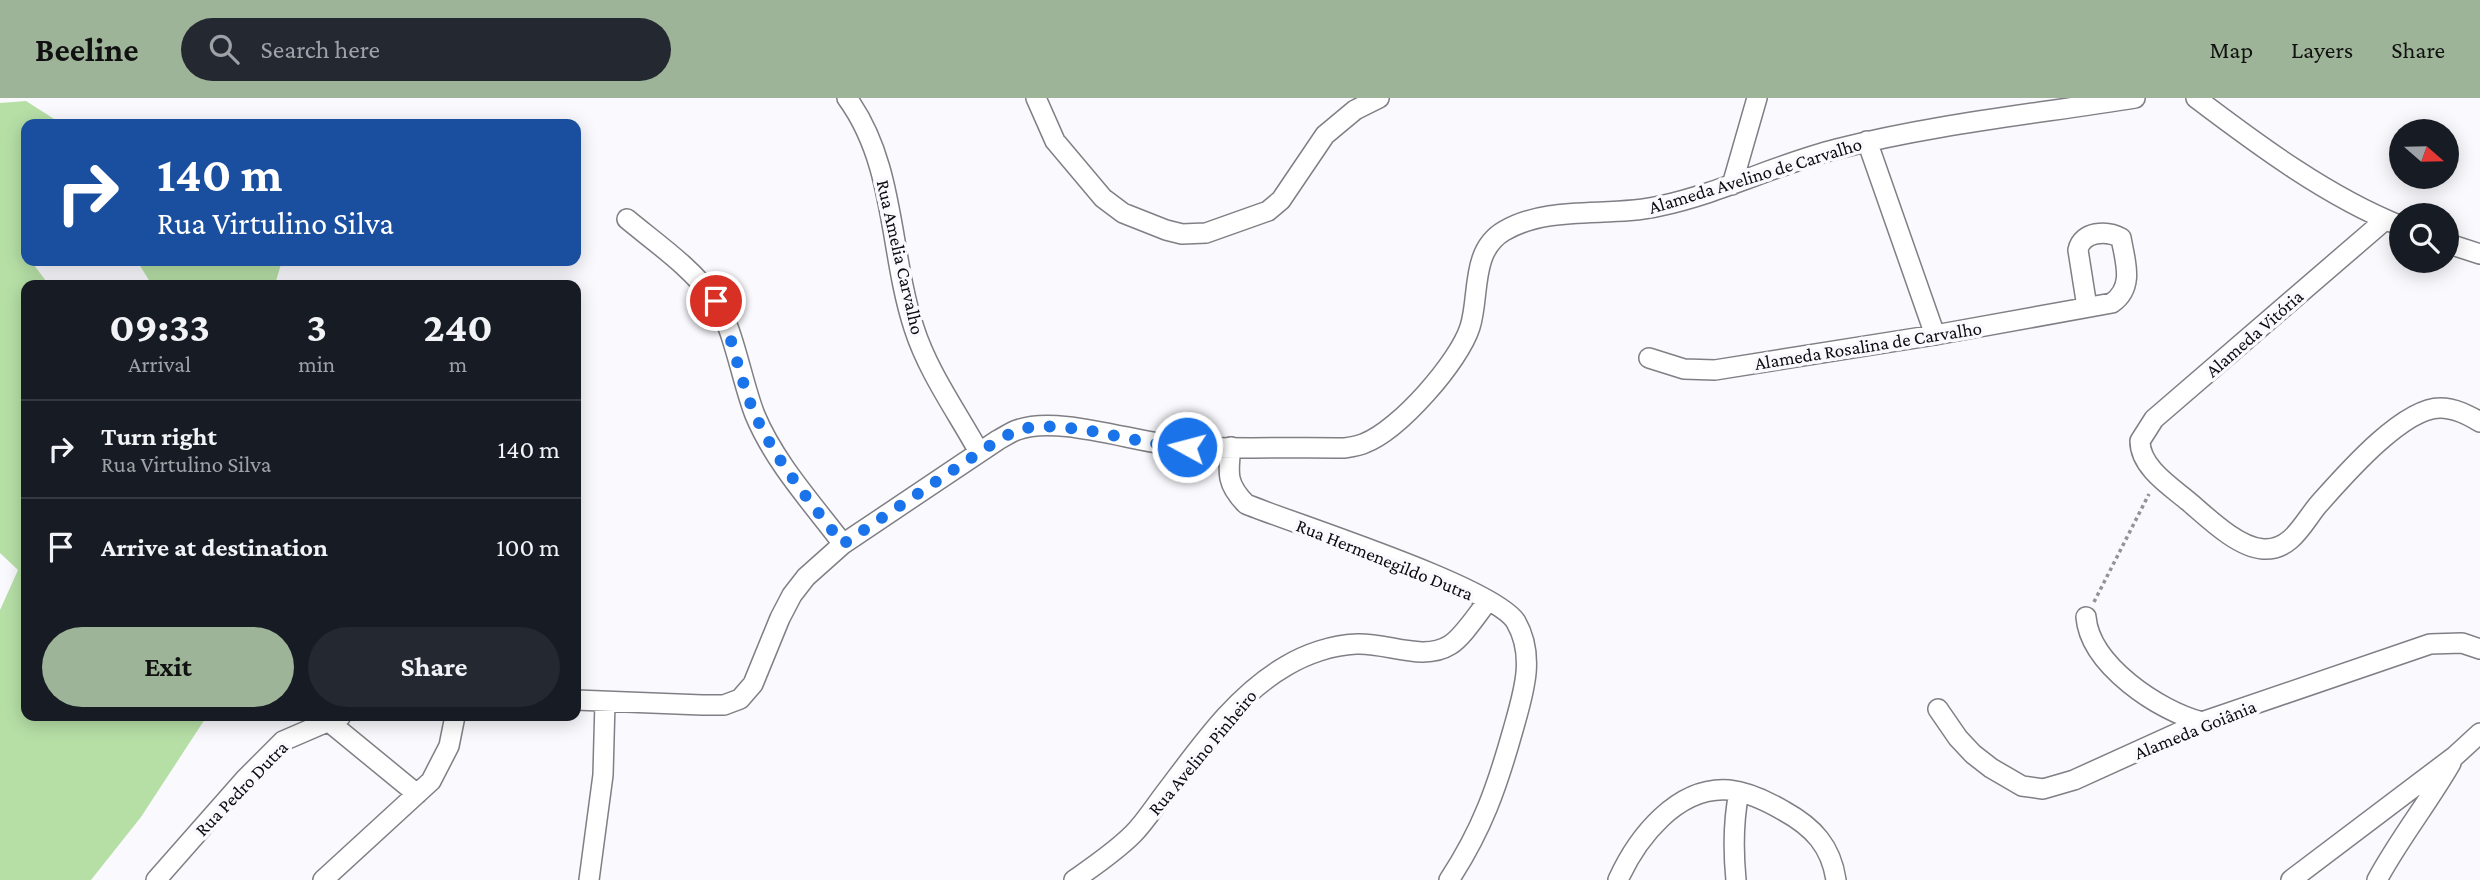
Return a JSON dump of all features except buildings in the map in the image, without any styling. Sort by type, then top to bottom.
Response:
[{"type":"street","name":"Rua Amelia Carvalho","points":[[847,98],[860,117],[882,175],[914,330],[979,452]]},
{"type":"street","points":[[1036,98],[1055,141],[1102,198],[1123,212],[1182,234],[1206,233],[1268,211],[1281,200],[1325,135],[1355,110],[1379,98]]},
{"type":"street","points":[[1732,184],[1757,98]]},
{"type":"street","name":"Alameda Avelino de Carvalho","points":[[581,700],[702,705],[733,703],[747,692],[792,595],[806,577],[843,544],[979,452],[1019,429],[1042,426],[1081,429],[1187,447],[1344,448],[1364,444],[1394,425],[1438,378],[1460,349],[1474,313],[1481,260],[1501,232],[1552,216],[1658,207],[1732,184],[1792,161],[1867,141],[2135,98]]},
{"type":"street","points":[[2196,98],[2243,134],[2303,174],[2389,221]]},
{"type":"street","points":[[1867,141],[1935,335]]},
{"type":"street","points":[[627,219],[691,272],[716,301],[725,319],[756,416],[775,455],[843,544]]},
{"type":"street","name":"Alameda Vitória","points":[[2158,476],[2143,456],[2140,441],[2154,419],[2389,226]]},
{"type":"street","points":[[2459,247],[2480,254]]},
{"type":"street","name":"Alameda Rosalina de Carvalho","points":[[1649,358],[1684,369],[1715,370],[1935,335],[2087,307]]},
{"type":"street","points":[[2158,476],[2218,527],[2254,547],[2273,549],[2285,545],[2318,505],[2379,441],[2407,419],[2427,409],[2440,408],[2450,409],[2480,422]]},
{"type":"street","name":"Rua Hermenegildo Dutra","points":[[1231,447],[1228,473],[1232,486],[1246,503],[1410,565],[1488,601],[1514,620],[1522,635],[1528,657],[1525,682],[1491,804],[1471,846],[1449,880]]},
{"type":"street","name":"Rua Avelino Pinheiro","points":[[1074,880],[1107,857],[1134,833],[1224,720],[1261,682],[1287,665],[1335,647],[1356,644],[1430,652],[1444,648],[1452,644],[1488,601]]},
{"type":"street","points":[[2087,617],[2087,631],[2092,641],[2115,669],[2161,706],[2185,718],[2202,722]]},
{"type":"street","name":"Alameda Goiânia","points":[[1938,709],[1973,754],[2005,777],[2035,789],[2054,787],[2202,722],[2430,644],[2462,643],[2480,649]]},
{"type":"street","points":[[589,880],[603,775],[605,702]]},
{"type":"street","name":"Rua Pedro Dutra","points":[[156,880],[282,741],[328,721]]},
{"type":"street","points":[[338,721],[417,794]]},
{"type":"street","points":[[323,880],[431,781],[449,746],[455,721]]},
{"type":"street","points":[[2291,880],[2455,756],[2480,733]]},
{"type":"street","points":[[2377,880],[2455,756]]},
{"type":"street","points":[[1618,880],[1634,851],[1668,812],[1699,794],[1727,790],[1769,802],[1802,821],[1818,834],[1829,852],[1836,880]]},
{"type":"street","points":[[1736,880],[1733,847],[1739,792]]},
{"type":"path","points":[[2087,617],[2158,476]]},
{"type":"green space","points":[[26,101],[54,119],[21,119],[21,266],[35,266],[45,280],[21,280],[21,721],[204,721],[141,817],[91,880],[0,880],[0,610],[18,570],[0,553],[0,103]]},
{"type":"green space","points":[[140,266],[280,266],[276,280],[149,280]]},
{"type":"route","points":[[716,301],[725,319],[756,416],[775,455],[843,544],[998,440],[1019,429],[1042,426],[1081,429],[1187,447]]}]
